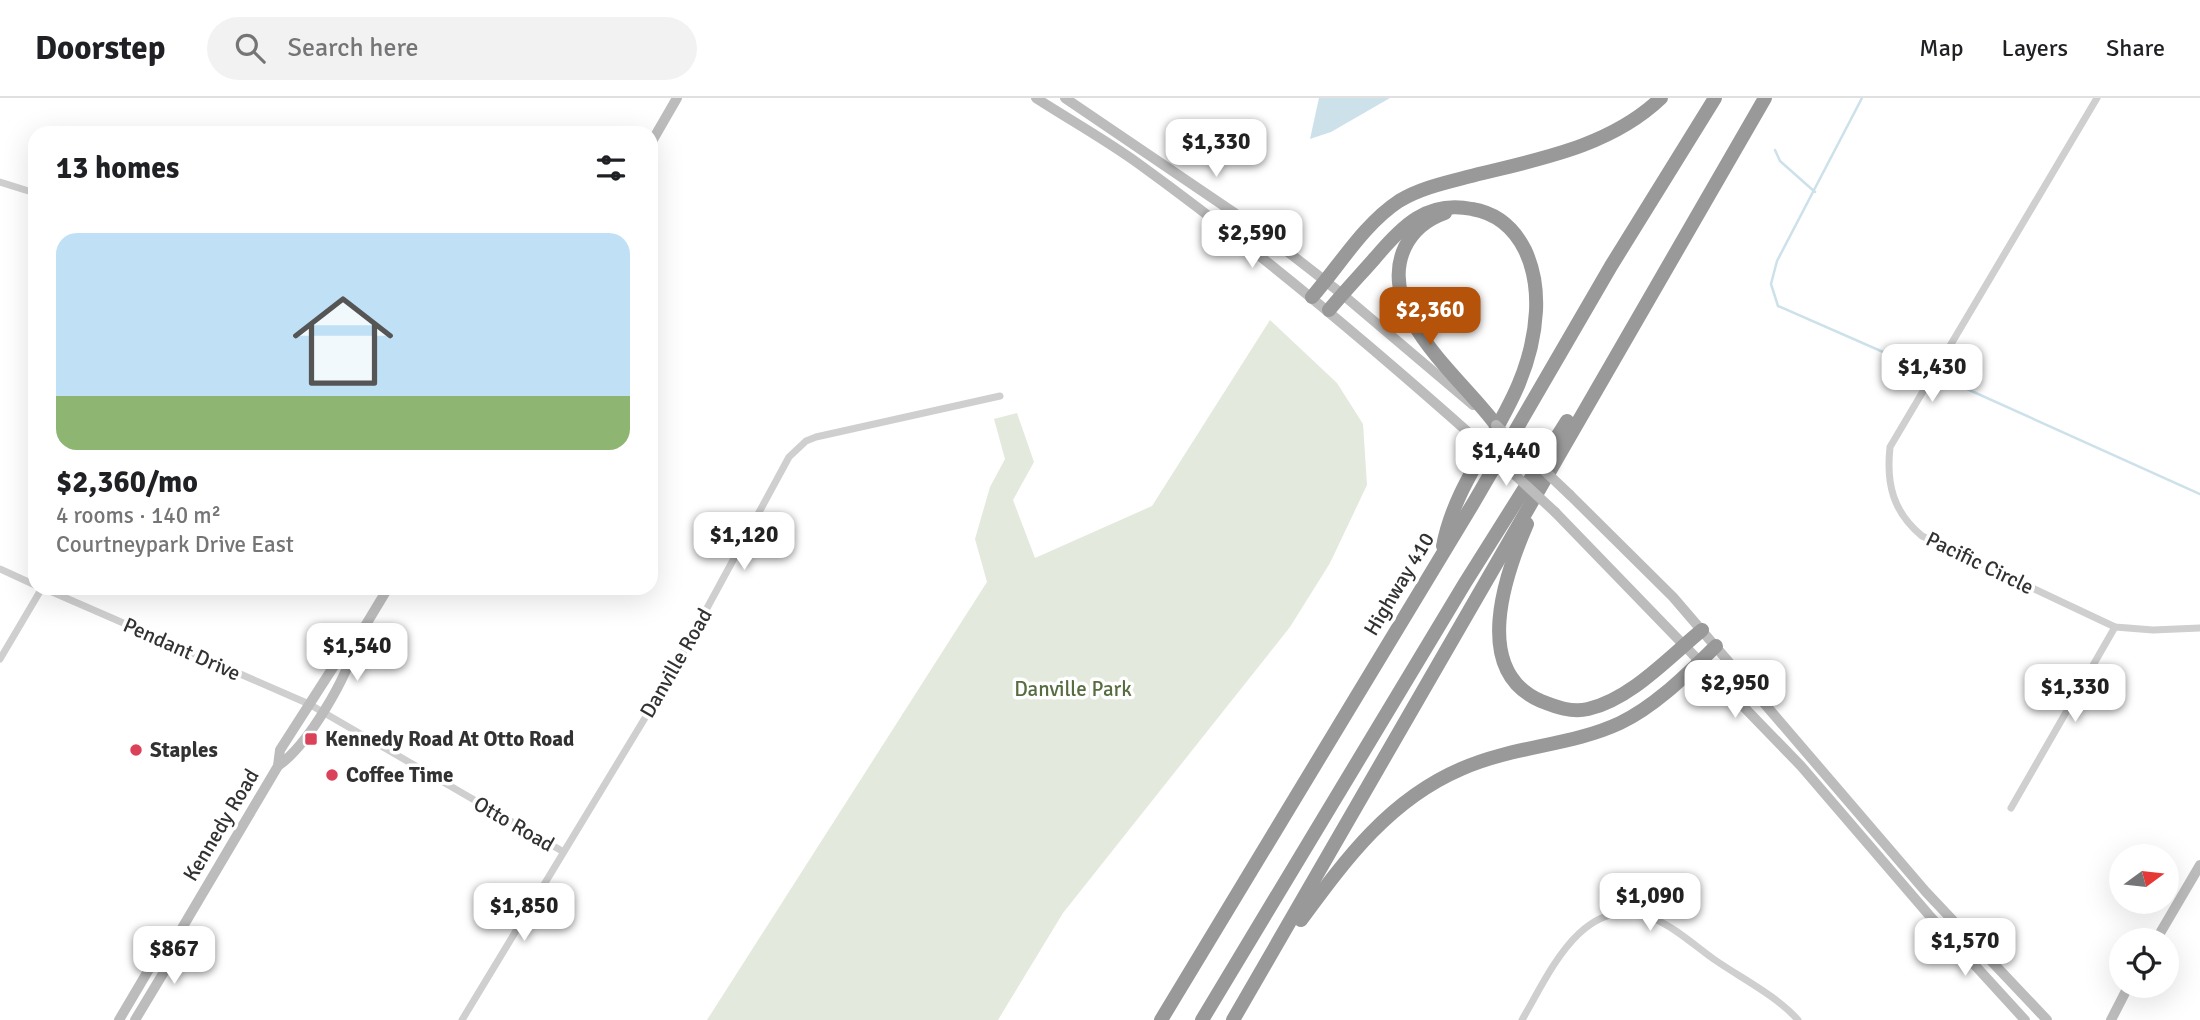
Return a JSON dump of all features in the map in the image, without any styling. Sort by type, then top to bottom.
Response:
[{"type":"highway","points":[[1312,297],[1372,226],[1399,201],[1440,184],[1597,141],[1635,120],[1661,98]]},
{"type":"highway","points":[[1202,1020],[1458,595],[1765,98]]},
{"type":"highway","name":"Highway 410","points":[[1161,1020],[1712,101]]},
{"type":"highway","points":[[1233,1020],[1739,141]]},
{"type":"highway","points":[[1329,310],[1410,220],[1442,207],[1474,209],[1499,219],[1522,245],[1535,282],[1535,323],[1522,379],[1510,408],[1448,520],[1442,554]]},
{"type":"highway","points":[[1474,209],[1445,213],[1422,225],[1404,249],[1399,277],[1404,301],[1417,328],[1496,425]]},
{"type":"highway","points":[[1598,386],[1564,460],[1526,526],[1499,615],[1500,648],[1512,678],[1534,698],[1560,709],[1587,710],[1618,697],[1702,630]]},
{"type":"highway","points":[[1259,978],[1350,854],[1391,811],[1461,769],[1523,748],[1621,722],[1654,701],[1716,646]]},
{"type":"main road","points":[[658,131],[677,98]]},
{"type":"main road","points":[[1036,98],[1137,162],[1329,310],[1555,512],[1801,766],[1929,915],[2025,1020]]},
{"type":"main road","points":[[1065,98],[1157,157],[1326,281],[1496,425],[1570,495],[1702,630],[1926,892],[2047,1020]]},
{"type":"main road","name":"Kennedy Road","points":[[135,1020],[173,957],[175,940],[278,766],[280,750],[341,655],[356,641],[383,595]]},
{"type":"main road","name":"Kennedy Road","points":[[278,766],[292,756],[321,711],[352,660],[356,641]]},
{"type":"main road","points":[[2163,928],[2200,865]]},
{"type":"main road","name":"Kennedy Road","points":[[119,1020],[161,949],[175,940]]},
{"type":"main road","points":[[2098,1020],[2111,1018],[2122,998]]},
{"type":"street","name":"Pacific Circle","points":[[2097,98],[1890,447],[1888,467],[1891,492],[1899,511],[1922,536],[2115,627],[2153,630],[2200,628]]},
{"type":"street","points":[[0,182],[28,192]]},
{"type":"street","name":"Danville Road","points":[[462,1020],[668,680],[789,457],[806,441],[816,437],[1000,396]]},
{"type":"street","points":[[0,569],[28,582]]},
{"type":"street","points":[[0,659],[38,595]]},
{"type":"street","name":"Pendant Drive","points":[[58,595],[321,711]]},
{"type":"street","points":[[2011,808],[2115,627]]},
{"type":"street","name":"Otto Road","points":[[321,711],[562,851]]},
{"type":"street","points":[[1522,1020],[1563,951],[1579,930],[1597,920],[1634,914],[1652,918],[1670,928],[1798,1020]]},
{"type":"green space","name":"Danville Park","points":[[1270,320],[1337,383],[1363,424],[1367,485],[1330,563],[1290,627],[1063,913],[998,1020],[707,1020],[987,582],[975,539],[990,487],[1005,459],[994,419],[1017,413],[1034,462],[1013,500],[1035,558],[1152,506]]},
{"type":"water","points":[[1319,98],[1390,98],[1331,132],[1310,139]]},
{"type":"waterway","points":[[1862,98],[1777,261],[1771,284],[1778,306],[1915,366]]},
{"type":"waterway","points":[[1775,150],[1780,161],[1815,192]]},
{"type":"waterway","points":[[1947,380],[2200,494]]},
{"type":"place","name":"Kennedy Road At Otto Road","points":[[311,739]]},
{"type":"place","name":"Staples","points":[[136,750]]},
{"type":"place","name":"Coffee Time","points":[[332,775]]}]
